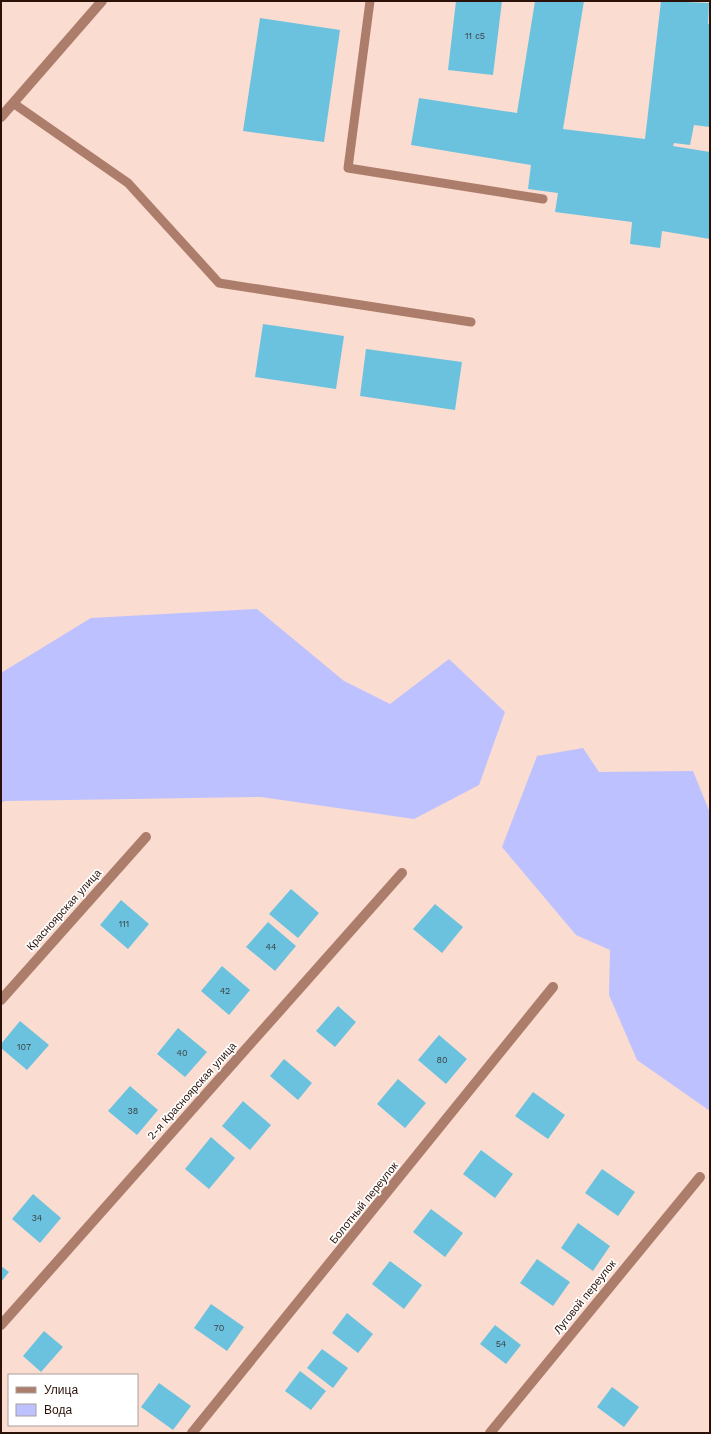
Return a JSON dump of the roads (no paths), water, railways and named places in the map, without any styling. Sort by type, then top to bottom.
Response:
[{"type":"street","points":[[1,116],[102,1]]},
{"type":"street","name":"Красноярская улица","points":[[1,1000],[146,836]]},
{"type":"street","name":"2-я Красноярская улица","points":[[1,1325],[402,873]]},
{"type":"street","name":"Болотный переулок","points":[[192,1433],[553,987]]},
{"type":"street","name":"Луговой переулок","points":[[490,1433],[700,1177]]},
{"type":"lane","points":[[370,1],[348,168],[543,199]]},
{"type":"lane","points":[[13,103],[128,183],[219,283],[471,322]]},
{"type":"water","points":[[257,609],[344,681],[390,704],[449,659],[505,712],[479,785],[414,819],[261,797],[5,801],[1,803],[1,673],[91,618]]},
{"type":"water","points":[[583,748],[599,772],[693,771],[710,813],[710,1111],[637,1060],[609,995],[610,950],[576,935],[502,847],[537,756]]}]
